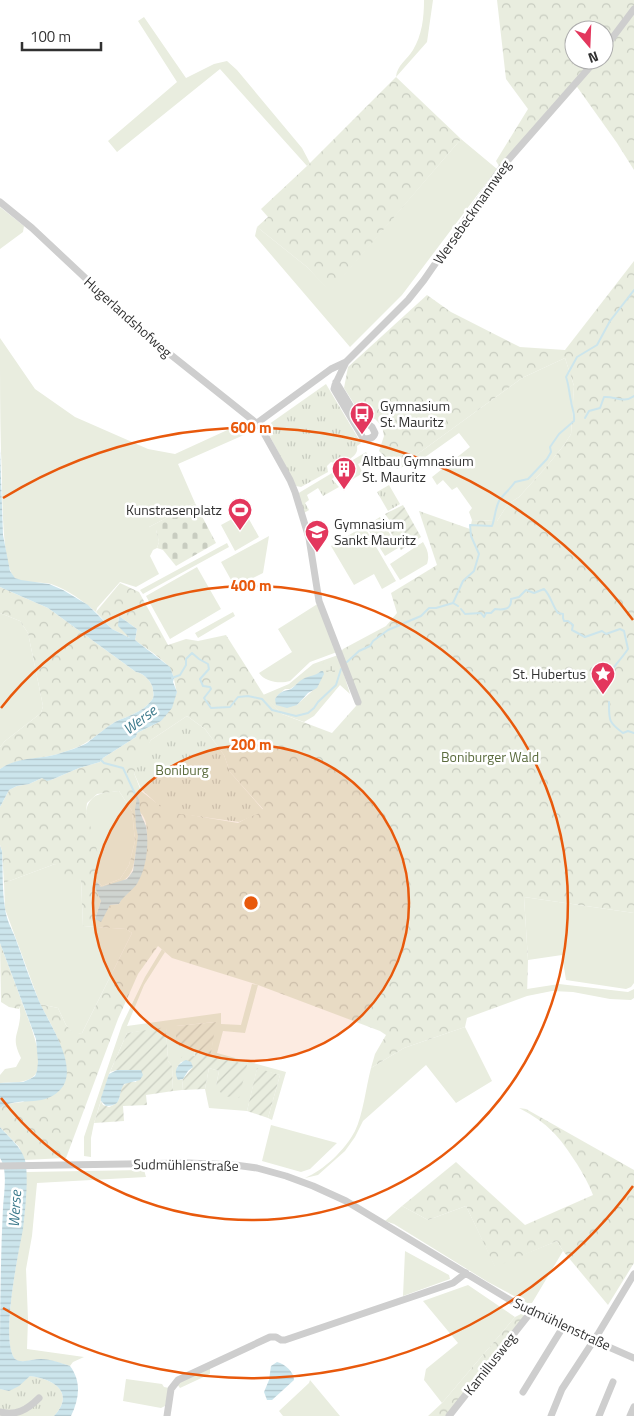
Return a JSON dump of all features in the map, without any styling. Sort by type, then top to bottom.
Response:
[{"type":"street","points":[[614,36],[634,9]]},
{"type":"street","name":"Wersebeckmannweg","points":[[336,382],[346,362],[417,290],[499,172],[587,70]]},
{"type":"street","name":"Hugerlandshofweg","points":[[0,202],[32,228],[146,335],[258,425]]},
{"type":"street","name":"Wersebeckmannweg","points":[[258,425],[331,369],[346,362]]},
{"type":"street","points":[[336,382],[356,415],[374,429],[375,433],[372,438],[366,439],[362,435],[335,392],[336,382]]},
{"type":"street","points":[[258,425],[295,492],[309,538],[318,597],[358,702]]},
{"type":"street","name":"Sudmühlenstraße","points":[[0,1166],[208,1163],[235,1164],[266,1170],[298,1180],[338,1197],[531,1312],[634,1358]]},
{"type":"street","points":[[167,1413],[171,1389],[178,1380],[270,1337],[276,1336],[281,1340],[285,1340],[349,1320],[453,1283],[466,1273]]},
{"type":"street","points":[[551,1416],[562,1389],[634,1274]]},
{"type":"street","name":"Kamillusweg","points":[[449,1416],[531,1312]]},
{"type":"street","points":[[523,1392],[563,1327]]},
{"type":"street","points":[[599,1416],[613,1382]]},
{"type":"street","points":[[0,1412],[15,1414],[39,1398]]},
{"type":"street","points":[[630,1416],[634,1407]]},
{"type":"green space","points":[[424,0],[433,0],[427,42],[396,77],[398,69],[413,50],[419,38],[423,20]]},
{"type":"green space","points":[[497,0],[634,0],[634,170],[575,84],[499,166],[496,161],[528,109],[506,79]]},
{"type":"green space","points":[[144,17],[186,78],[214,64],[227,61],[237,70],[302,148],[310,163],[307,166],[220,69],[117,152],[108,141],[177,82],[138,21]]},
{"type":"green space","points":[[396,77],[461,139],[330,292],[307,267],[257,227],[268,217],[261,209]]},
{"type":"green space","points":[[461,139],[497,169],[402,295],[350,347],[255,236],[257,227],[307,267],[330,291]]},
{"type":"green space","points":[[0,207],[24,226],[23,232],[0,249]]},
{"type":"green space","name":"Boniburger Wald","points":[[634,261],[634,913],[524,897],[528,960],[527,996],[467,1018],[465,1027],[404,1048],[371,1068],[375,1054],[386,1035],[380,1031],[258,985],[172,958],[158,946],[138,974],[118,1019],[66,1158],[24,1160],[19,1147],[0,1127],[0,1108],[6,1104],[23,1102],[66,1071],[60,1044],[40,1004],[58,1008],[66,1025],[74,1034],[82,1033],[132,933],[126,929],[83,926],[81,880],[65,877],[55,864],[4,883],[0,845],[0,807],[9,790],[17,786],[29,784],[42,778],[51,780],[79,768],[100,762],[103,758],[136,737],[137,733],[161,721],[177,692],[173,674],[167,665],[135,640],[137,629],[119,616],[120,627],[130,638],[112,629],[96,612],[120,583],[139,592],[168,645],[186,639],[198,641],[226,635],[264,695],[282,714],[332,733],[356,706],[341,652],[343,649],[386,626],[397,613],[391,593],[437,565],[419,511],[470,529],[472,520],[497,521],[508,504],[519,497],[547,466],[571,434],[574,386],[565,358],[522,378],[397,469],[379,451],[384,436],[382,426],[375,419],[361,415],[344,388],[348,367],[427,295],[451,312],[520,347],[565,350]],"holes":[[[187,716],[205,729],[224,755],[230,772],[263,809],[238,823],[167,811],[141,791],[134,773],[151,740]],[[119,791],[132,811],[135,841],[129,865],[120,879],[102,886],[96,879],[99,871],[97,850],[86,811],[87,803],[97,794]],[[135,809],[143,816],[146,825],[144,849],[136,874],[128,893],[119,904],[110,905],[95,919],[101,901],[97,882],[101,887],[126,879],[134,864],[138,829]]]},
{"type":"green space","points":[[0,338],[35,389],[75,417],[148,449],[175,454],[247,421],[253,431],[178,464],[195,503],[149,527],[156,530],[159,542],[157,548],[153,550],[150,556],[159,574],[136,587],[120,582],[97,608],[96,612],[75,596],[57,586],[47,583],[22,581],[14,577],[10,568],[6,554],[3,518]]},
{"type":"green space","points":[[565,358],[574,386],[571,434],[547,466],[519,497],[508,504],[497,521],[472,520],[469,512],[472,508],[457,487],[452,490],[443,480],[437,485],[432,477],[470,447],[459,433],[421,460],[397,469],[522,378]]},
{"type":"green space","points":[[326,384],[361,443],[357,446],[356,453],[352,458],[339,465],[331,462],[327,466],[328,472],[301,487],[296,486],[265,427]]},
{"type":"green space","points":[[366,452],[370,458],[358,464],[363,473],[348,482],[343,472],[338,472],[338,469]]},
{"type":"green space","points":[[335,473],[335,476],[332,479],[339,487],[323,496],[318,488],[307,495],[309,500],[305,503],[309,510],[304,513],[297,494]]},
{"type":"green space","points":[[389,485],[400,504],[388,511],[377,492]]},
{"type":"green space","points":[[195,503],[216,543],[176,566],[163,550],[157,548],[159,542],[156,530],[151,531],[149,527]]},
{"type":"green space","points":[[403,505],[421,537],[401,550],[386,524],[390,521],[385,514]]},
{"type":"green space","name":"Kunstrasenplatz","points":[[245,512],[259,537],[235,551],[221,525]]},
{"type":"green space","points":[[380,517],[398,548],[385,556],[366,526]]},
{"type":"green space","points":[[364,526],[396,581],[382,589],[374,574],[354,585],[331,546]]},
{"type":"green space","points":[[269,536],[263,573],[235,587],[221,562]]},
{"type":"green space","points":[[423,542],[428,552],[427,564],[400,580],[390,564]]},
{"type":"green space","points":[[227,543],[229,547],[143,594],[140,590]]},
{"type":"green space","points":[[197,567],[221,609],[170,639],[146,596]]},
{"type":"green space","points":[[0,587],[48,608],[136,672],[145,676],[153,687],[154,695],[152,700],[134,714],[115,722],[81,746],[51,756],[14,762],[0,769],[0,747],[41,713],[43,706],[28,633],[20,621],[0,613]]},
{"type":"green space","points":[[319,603],[337,652],[310,662],[290,681],[273,682],[262,676],[259,673],[292,652],[278,629]]},
{"type":"green space","points":[[233,612],[235,616],[198,638],[195,633]]},
{"type":"green space","points":[[0,613],[20,621],[28,633],[43,706],[41,713],[0,747]]},
{"type":"green space","points":[[338,655],[350,694],[340,685],[314,716],[304,722],[282,714],[263,695],[289,684],[313,664]],"holes":[[[308,677],[321,677],[314,689],[297,705],[277,696],[285,689],[290,689]]]},
{"type":"green space","points":[[334,658],[336,668],[334,674],[332,671],[329,671],[321,677],[319,683],[316,676],[323,667],[319,665]]},
{"type":"green space","name":"Boniburg","points":[[187,716],[205,729],[224,755],[230,772],[264,811],[239,822],[166,812],[141,789],[134,773],[139,758],[151,740]]},
{"type":"green space","points":[[119,791],[132,811],[135,841],[129,865],[120,879],[102,886],[96,879],[86,811],[94,797],[103,793]]},
{"type":"green space","points":[[55,864],[81,880],[83,926],[126,929],[132,933],[82,1033],[74,1035],[66,1025],[58,1008],[40,1004],[5,909],[4,883]]},
{"type":"green space","points":[[524,897],[634,913],[634,983],[631,987],[626,989],[566,980],[562,955],[528,960]]},
{"type":"green space","points":[[0,943],[22,1002],[19,1009],[9,1007],[1,1002]]},
{"type":"green space","points":[[162,949],[165,952],[144,985],[127,1026],[221,1013],[221,1024],[241,1025],[252,984],[258,985],[245,1033],[223,1031],[217,1053],[286,1072],[272,1120],[268,1118],[280,1075],[257,1069],[247,1111],[209,1108],[205,1089],[209,1068],[219,1071],[216,1086],[246,1065],[211,1054],[215,1022],[176,1026],[194,1048],[195,1057],[182,1057],[177,1067],[180,1080],[183,1079],[182,1090],[173,1091],[172,1066],[168,1061],[166,1028],[127,1033],[109,1074],[94,1123],[91,1138],[91,1157],[84,1156],[84,1137],[122,1025],[145,977]]},
{"type":"green space","points":[[559,984],[628,992],[634,989],[634,998],[631,1000],[610,999],[573,992],[552,991],[527,996],[527,989]]},
{"type":"green space","points":[[22,1002],[38,1051],[38,1070],[31,1079],[0,1083],[0,1075],[5,1069],[16,1067],[21,1058],[16,1046],[16,1037]]},
{"type":"green space","points":[[216,1022],[211,1054],[247,1065],[239,1098],[223,1096],[216,1086],[219,1071],[209,1068],[205,1089],[182,1090],[183,1079],[192,1068],[186,1061],[181,1062],[181,1057],[195,1056],[194,1048],[179,1046],[176,1038],[176,1026]]},
{"type":"green space","points":[[166,1027],[168,1061],[172,1066],[173,1091],[146,1095],[147,1105],[123,1106],[124,1121],[94,1123],[101,1101],[103,1105],[109,1107],[116,1103],[122,1086],[128,1082],[136,1082],[141,1070],[117,1070],[110,1072],[127,1033]]},
{"type":"green space","points":[[465,1027],[492,1081],[456,1103],[426,1065],[363,1121],[345,1151],[318,1175],[305,1178],[327,1165],[351,1138],[360,1117],[371,1068],[404,1048]]},
{"type":"green space","points":[[257,1068],[280,1075],[268,1118],[247,1111]]},
{"type":"green space","points":[[519,1108],[526,1109],[634,1170],[634,1263],[608,1305],[563,1251],[557,1241],[495,1267],[466,1206],[428,1220],[402,1206],[456,1162],[525,1225],[593,1195],[577,1164],[559,1138],[546,1125]]},
{"type":"green space","points":[[271,1125],[337,1143],[310,1169],[301,1172],[262,1161]]},
{"type":"green space","points":[[144,1170],[146,1177],[37,1183],[32,1236],[26,1269],[27,1349],[84,1357],[73,1362],[70,1366],[54,1361],[37,1359],[22,1361],[15,1359],[11,1350],[9,1335],[11,1298],[24,1216],[26,1172]]},
{"type":"green space","points":[[402,1206],[428,1220],[466,1206],[495,1266],[557,1241],[563,1251],[532,1303],[527,1303],[488,1282],[394,1224],[385,1221]]},
{"type":"green space","points":[[405,1251],[449,1275],[450,1279],[403,1296]]},
{"type":"green space","points":[[468,1285],[515,1317],[442,1403],[424,1380],[426,1369],[458,1343],[423,1301]]},
{"type":"green space","points":[[521,1314],[525,1316],[451,1416],[428,1416],[442,1403],[515,1317]]},
{"type":"green space","points":[[210,1365],[210,1374],[180,1388],[177,1384]]},
{"type":"green space","points":[[30,1376],[47,1380],[59,1388],[63,1400],[54,1416],[0,1416],[0,1389],[9,1391]]},
{"type":"green space","points":[[126,1379],[162,1384],[164,1387],[169,1388],[165,1406],[161,1408],[123,1401]]},
{"type":"green space","points":[[310,1380],[340,1416],[283,1416],[279,1411]]},
{"type":"water","name":"Werse","points":[[0,448],[3,535],[10,571],[15,578],[49,584],[63,590],[88,605],[112,629],[130,638],[118,626],[119,616],[137,629],[135,640],[170,667],[177,692],[172,708],[161,721],[137,733],[136,737],[103,758],[100,762],[79,768],[51,780],[47,781],[42,778],[29,784],[17,786],[9,790],[0,807],[0,769],[14,762],[51,756],[87,743],[115,722],[143,708],[152,700],[154,695],[153,687],[145,676],[136,672],[48,608],[0,587]]},
{"type":"water","points":[[321,671],[324,674],[317,688],[308,693],[297,705],[287,708],[276,705],[275,699],[281,693],[291,689],[305,678]]},
{"type":"water","points":[[137,798],[139,799],[140,811],[147,832],[147,853],[144,867],[135,887],[119,904],[110,905],[101,922],[95,919],[101,901],[94,885],[97,882],[101,887],[127,879],[133,871],[138,836],[135,809]]},
{"type":"water","points":[[0,846],[2,851],[3,894],[6,915],[39,1001],[61,1045],[67,1070],[65,1081],[60,1090],[53,1096],[38,1101],[15,1102],[0,1108],[0,1083],[23,1082],[30,1079],[35,1076],[38,1062],[36,1039],[0,943]]},
{"type":"water","points":[[186,1060],[191,1062],[193,1067],[183,1079],[178,1080],[177,1068]]},
{"type":"water","points":[[117,1070],[141,1070],[143,1075],[140,1080],[124,1084],[118,1102],[106,1106],[101,1101],[101,1098],[109,1074]]},
{"type":"water","name":"Werse","points":[[0,1127],[21,1150],[25,1160],[27,1175],[23,1229],[14,1277],[10,1317],[9,1335],[11,1349],[15,1359],[18,1360],[45,1359],[70,1366],[78,1384],[76,1403],[71,1416],[54,1416],[63,1400],[62,1394],[59,1388],[47,1380],[30,1376],[19,1386],[9,1391],[0,1389],[1,1253],[5,1182],[4,1169],[0,1158]]},
{"type":"water","points":[[277,1362],[288,1369],[294,1380],[272,1400],[267,1400],[264,1392],[269,1380],[271,1366]]},
{"type":"waterway","points":[[347,662],[359,651],[370,646],[373,641],[388,630],[421,616],[429,608],[453,603],[463,581],[474,571],[479,554],[471,536],[470,525],[492,526],[500,499],[515,482],[528,479],[547,459],[551,452],[550,447],[559,434],[574,421],[566,377],[577,357],[597,345],[610,321],[634,290]]},
{"type":"waterway","points":[[585,418],[589,411],[600,408],[604,397],[623,400],[634,396]]},
{"type":"waterway","points":[[461,609],[465,614],[481,613],[484,617],[486,613],[491,613],[495,609],[508,607],[511,599],[519,597],[526,590],[534,593],[544,589],[558,613],[563,614],[564,621],[568,621],[573,625],[572,630],[585,637],[602,631],[606,634],[620,629],[624,631],[628,649],[613,668],[606,681]]},
{"type":"waterway","points":[[453,603],[458,606]]},
{"type":"waterway","points":[[172,678],[180,675],[186,665],[186,659],[192,653],[208,664],[209,669],[200,679],[203,686],[210,687],[211,689],[204,698],[211,708],[230,707],[238,697],[248,696],[262,699],[272,710],[296,716],[308,713],[314,708],[336,685],[341,669]]},
{"type":"waterway","points":[[609,702],[609,717],[614,726],[623,733],[628,731],[634,733]]},
{"type":"waterway","points":[[101,760],[104,763],[123,768],[137,798]]},
{"type":"place","name":"Gymnasium St. Mauritz","points":[[362,435]]},
{"type":"place","name":"Altbau Gymnasium St. Mauritz","points":[[344,490]]},
{"type":"place","name":"Kunstrasenplatz","points":[[240,531]]},
{"type":"place","name":"Gymnasium Sankt Mauritz","points":[[317,553]]},
{"type":"place","name":"St. Hubertus","points":[[603,695]]}]
